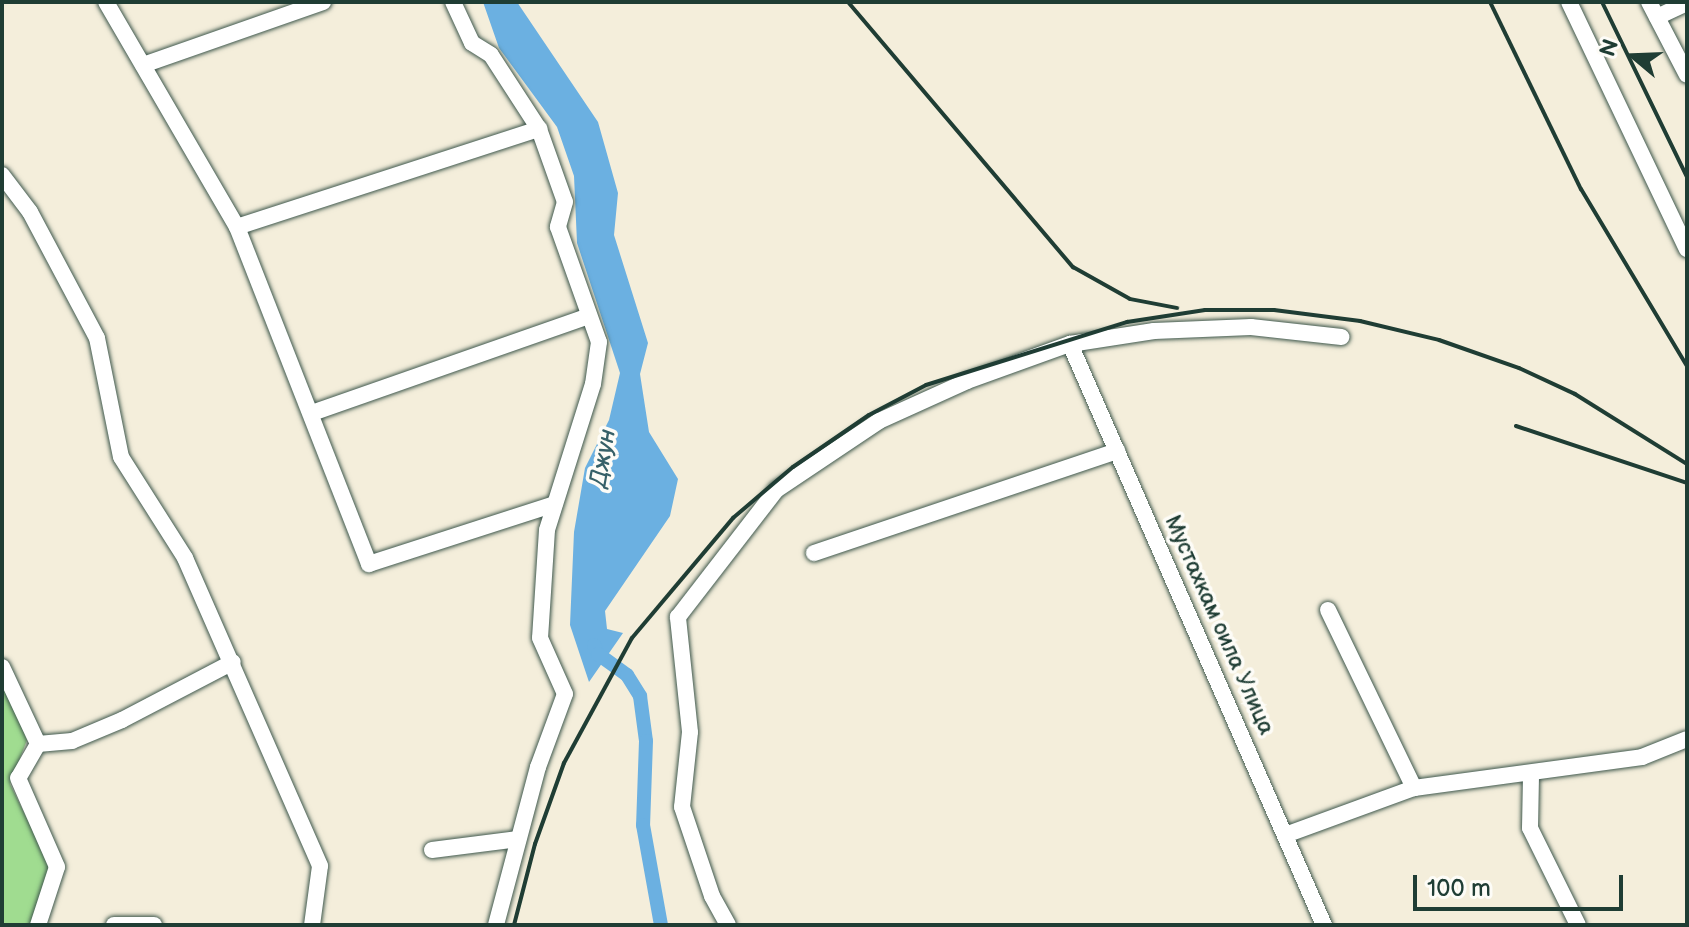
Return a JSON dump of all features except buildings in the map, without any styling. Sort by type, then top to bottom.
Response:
[{"type":"street","points":[[106,2],[237,227],[369,564],[555,504]]},
{"type":"street","points":[[143,65],[323,2]]},
{"type":"street","points":[[453,2],[472,43],[491,55],[539,129],[565,202],[558,227],[599,342],[593,384],[547,530],[540,638],[565,694],[518,839],[496,925]]},
{"type":"street","points":[[1569,2],[1687,249]]},
{"type":"street","points":[[1687,3],[1653,10],[1687,75]]},
{"type":"street","points":[[237,227],[539,129]]},
{"type":"street","points":[[2,175],[30,212],[97,338],[121,457],[185,558],[320,866],[312,925]]},
{"type":"street","points":[[312,413],[589,316]]},
{"type":"street","points":[[728,925],[712,896],[682,807],[690,732],[678,617],[776,490],[879,421],[967,381],[1070,344],[1154,331],[1251,327],[1341,337]]},
{"type":"street","name":"Мустахкам оила Улица","points":[[1070,344],[1288,834],[1324,925]]},
{"type":"street","points":[[814,553],[1117,451]]},
{"type":"street","points":[[1328,610],[1414,788]]},
{"type":"street","points":[[38,744],[72,741],[122,720],[233,662]]},
{"type":"street","points":[[2,667],[38,744]]},
{"type":"street","points":[[1288,834],[1414,788],[1483,777],[1531,776],[1642,757],[1687,739]]},
{"type":"street","points":[[38,744],[18,778],[57,867],[38,925]]},
{"type":"street","points":[[1531,776],[1530,828],[1578,925]]},
{"type":"street","points":[[432,850],[518,839]]},
{"type":"street","points":[[114,925],[154,925]]},
{"type":"green space","points":[[2,677],[27,740],[10,784],[50,866],[32,925],[2,925]]},
{"type":"water","points":[[483,2],[517,2],[598,122],[618,193],[614,235],[648,343],[640,374],[649,432],[678,479],[670,516],[605,611],[607,629],[623,633],[589,682],[570,625],[574,532],[585,468],[609,420],[620,373],[577,243],[574,176],[557,127],[499,48]]},
{"type":"waterway","name":"Джун","points":[[594,645],[598,654],[627,675],[640,696],[646,741],[643,825],[661,925]]},
{"type":"railway","points":[[848,2],[1073,267],[1130,299],[1177,308]]},
{"type":"railway","points":[[1490,2],[1581,189],[1687,366]]},
{"type":"railway","points":[[1602,2],[1687,177]]},
{"type":"railway","points":[[514,925],[535,844],[564,763],[632,638],[733,518],[793,467],[869,415],[926,385],[1127,322],[1205,310],[1274,310],[1360,321],[1439,340],[1519,368],[1575,394],[1687,464]]},
{"type":"railway","points":[[1516,426],[1687,483]]}]
